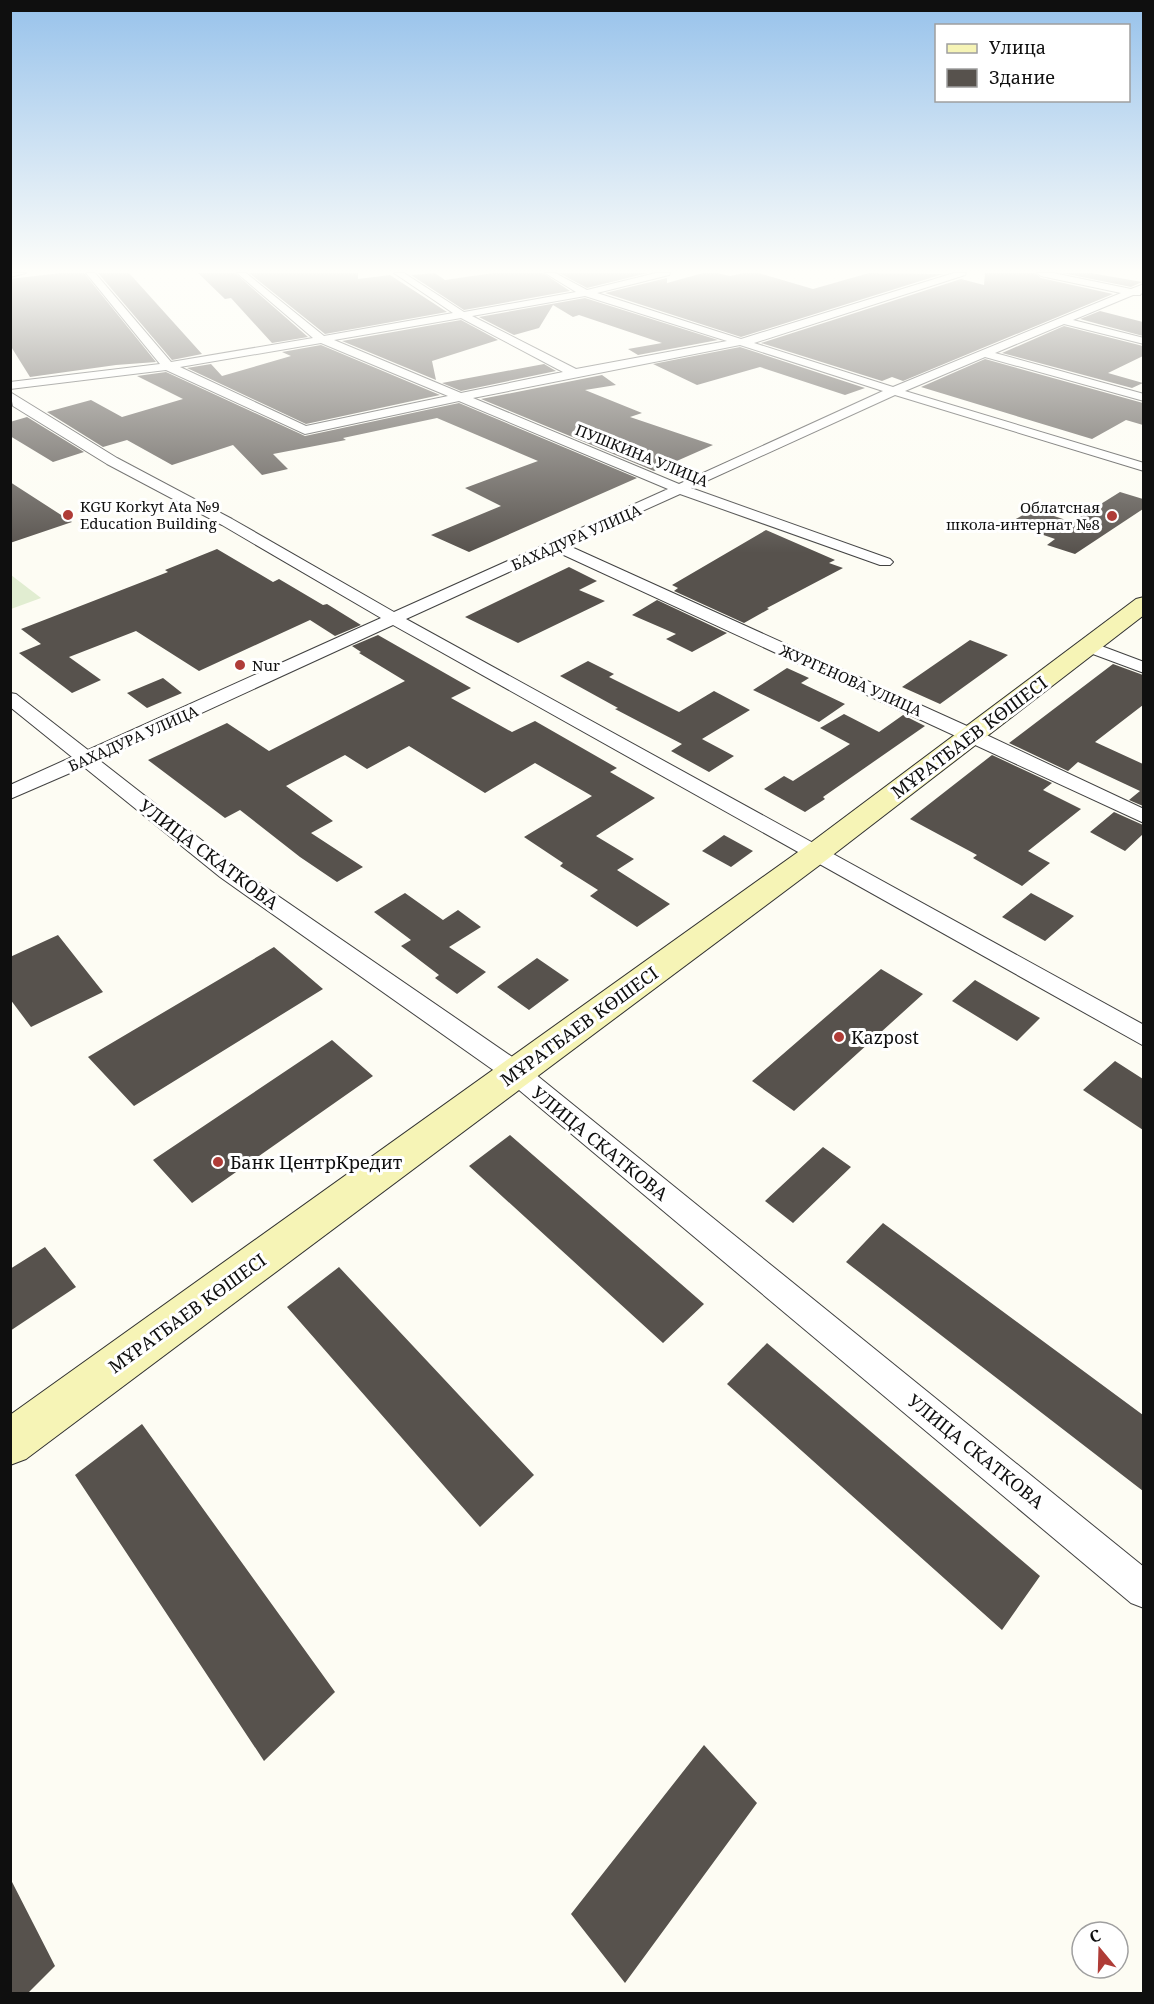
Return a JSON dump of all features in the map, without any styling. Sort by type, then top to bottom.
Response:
[{"type":"street","points":[[10,386],[164,367]]},
{"type":"street","points":[[169,367],[305,430],[608,367]]},
{"type":"street","name":"ПУШКИНА УЛИЦА","points":[[386,367],[680,489],[885,562]]},
{"type":"street","points":[[561,367],[574,373]]},
{"type":"street","points":[[817,367],[1143,467]]},
{"type":"street","name":"БАХАДУРА УЛИЦА","points":[[10,793],[894,391],[954,367]]},
{"type":"street","points":[[1030,367],[1143,398]]},
{"type":"street","points":[[10,395],[17,403],[112,460],[227,522],[394,619],[1143,1037]]},
{"type":"street","name":"ЖУРГЕНОВА УЛИЦА","points":[[556,546],[971,735],[1143,817]]},
{"type":"street","name":"МҰРАТБАЕВ КӨШЕСІ","points":[[10,1443],[815,854],[1143,604]]},
{"type":"street","points":[[1088,646],[1143,668]]},
{"type":"street","name":"УЛИЦА СКАТКОВА","points":[[10,698],[228,872],[515,1072],[1143,1590]]},
{"type":"green space","points":[[11,575],[41,598],[11,609]]},
{"type":"building","points":[[23,367],[105,367],[30,377]]},
{"type":"building","points":[[213,367],[222,376],[255,367],[372,367],[440,395],[306,424],[187,368]]},
{"type":"building","points":[[404,367],[433,367],[436,380]]},
{"type":"building","points":[[530,367],[548,367],[556,371],[461,391],[442,383]]},
{"type":"building","points":[[658,367],[800,367],[865,388],[845,395],[760,367],[697,385]]},
{"type":"building","points":[[836,367],[938,367],[903,381],[892,377],[882,381]]},
{"type":"building","points":[[968,367],[1012,367],[1143,403],[1143,425],[1126,420],[1092,439],[921,387]]},
{"type":"building","points":[[1052,367],[1121,367],[1108,373],[1143,383],[1132,388]]},
{"type":"building","points":[[166,372],[305,436],[459,403],[637,478],[469,552],[431,535],[501,506],[465,488],[538,461],[437,418],[343,438],[346,440],[273,454],[288,469],[262,475],[233,445],[172,465],[127,440],[103,447],[47,412],[91,400],[122,417],[183,399],[137,376]]},
{"type":"building","points":[[602,375],[616,385],[585,390],[642,413],[630,417],[713,445],[654,471],[481,399]]},
{"type":"building","points":[[27,417],[84,452],[53,462],[10,436],[10,422]]},
{"type":"building","points":[[10,482],[72,522],[10,543]]},
{"type":"building","name":"Облатсная школа-интернат №8","points":[[1120,492],[1143,499],[1143,509],[1075,554],[1047,545],[1055,539],[1009,523],[1033,509],[1072,522]]},
{"type":"building","points":[[766,530],[835,560],[829,563],[843,568],[767,608],[769,609],[744,623],[674,591],[678,588],[672,585]]},
{"type":"building","points":[[217,549],[273,582],[279,579],[361,625],[335,636],[310,620],[199,671],[136,631],[69,657],[101,680],[72,693],[19,653],[41,644],[21,629],[168,572],[165,570]]},
{"type":"building","points":[[569,567],[597,581],[579,590],[605,601],[518,643],[465,617]]},
{"type":"building","points":[[657,600],[727,633],[692,652],[666,639],[676,634],[632,615]]},
{"type":"building","points":[[378,635],[471,688],[451,698],[512,732],[535,721],[617,768],[610,772],[655,798],[596,836],[634,859],[617,870],[670,904],[637,927],[590,896],[598,890],[560,866],[563,863],[524,837],[592,796],[535,763],[485,793],[409,746],[367,769],[345,755],[286,786],[333,821],[311,833],[363,867],[337,882],[300,857],[240,810],[225,818],[148,760],[227,723],[269,751],[405,681],[359,653],[361,652],[352,646]]},
{"type":"building","points":[[970,640],[1008,655],[940,704],[902,687]]},
{"type":"building","points":[[588,661],[614,674],[609,677],[679,712],[714,691],[750,710],[702,739],[734,756],[709,772],[671,751],[682,744],[615,709],[618,708],[560,676]]},
{"type":"building","points":[[1113,664],[1143,675],[1143,705],[1095,742],[1143,764],[1143,806],[1129,800],[1140,791],[1078,762],[1068,771],[1009,743]]},
{"type":"building","points":[[787,668],[809,678],[801,683],[845,704],[819,722],[753,690]]},
{"type":"building","points":[[163,678],[182,693],[147,708],[127,693]]},
{"type":"building","points":[[844,714],[879,732],[903,715],[925,726],[805,812],[764,789],[784,776],[793,781],[850,744],[820,728]]},
{"type":"building","points":[[992,755],[1052,783],[1043,790],[1081,809],[1028,851],[1050,863],[1022,886],[973,858],[977,855],[910,819]]},
{"type":"building","points":[[1114,812],[1143,825],[1143,834],[1125,851],[1090,832]]},
{"type":"building","points":[[724,835],[753,851],[731,867],[702,851]]},
{"type":"building","points":[[405,893],[443,920],[458,910],[481,927],[449,947],[486,972],[457,994],[435,978],[439,975],[401,946],[411,940],[374,912]]},
{"type":"building","points":[[1031,893],[1074,916],[1045,941],[1002,917]]},
{"type":"building","points":[[58,935],[103,992],[31,1027],[10,999],[10,957]]},
{"type":"building","points":[[274,947],[323,989],[134,1106],[88,1057]]},
{"type":"building","points":[[537,958],[569,980],[529,1010],[497,987]]},
{"type":"building","name":"Kazpost","points":[[881,969],[923,994],[794,1111],[752,1081]]},
{"type":"building","points":[[975,980],[1040,1018],[1017,1041],[952,1001]]},
{"type":"building","points":[[332,1040],[373,1076],[192,1203],[153,1160]]},
{"type":"building","points":[[1115,1061],[1143,1079],[1143,1130],[1083,1090]]},
{"type":"building","points":[[510,1135],[704,1304],[663,1343],[469,1166]]},
{"type":"building","points":[[823,1147],[851,1167],[793,1223],[765,1201]]},
{"type":"building","points":[[883,1223],[1143,1415],[1143,1491],[846,1262]]},
{"type":"building","points":[[45,1247],[76,1287],[10,1331],[10,1269]]},
{"type":"building","points":[[339,1267],[534,1475],[480,1527],[287,1307]]},
{"type":"building","points":[[767,1343],[1040,1576],[1002,1630],[727,1384]]},
{"type":"building","points":[[142,1424],[335,1692],[264,1761],[75,1475]]},
{"type":"building","points":[[704,1745],[757,1803],[625,1983],[571,1914]]},
{"type":"building","points":[[10,1878],[55,1966],[27,1994],[10,1994]]},
{"type":"place","name":"KGU Korkyt Ata №9 Education Building","points":[[68,515]]},
{"type":"place","name":"Облатсная школа-интернат №8","points":[[1112,516]]},
{"type":"place","name":"Nur","points":[[240,665]]},
{"type":"place","name":"Kazpost","points":[[839,1037]]},
{"type":"place","name":"Банк ЦентрКредит","points":[[218,1162]]}]
